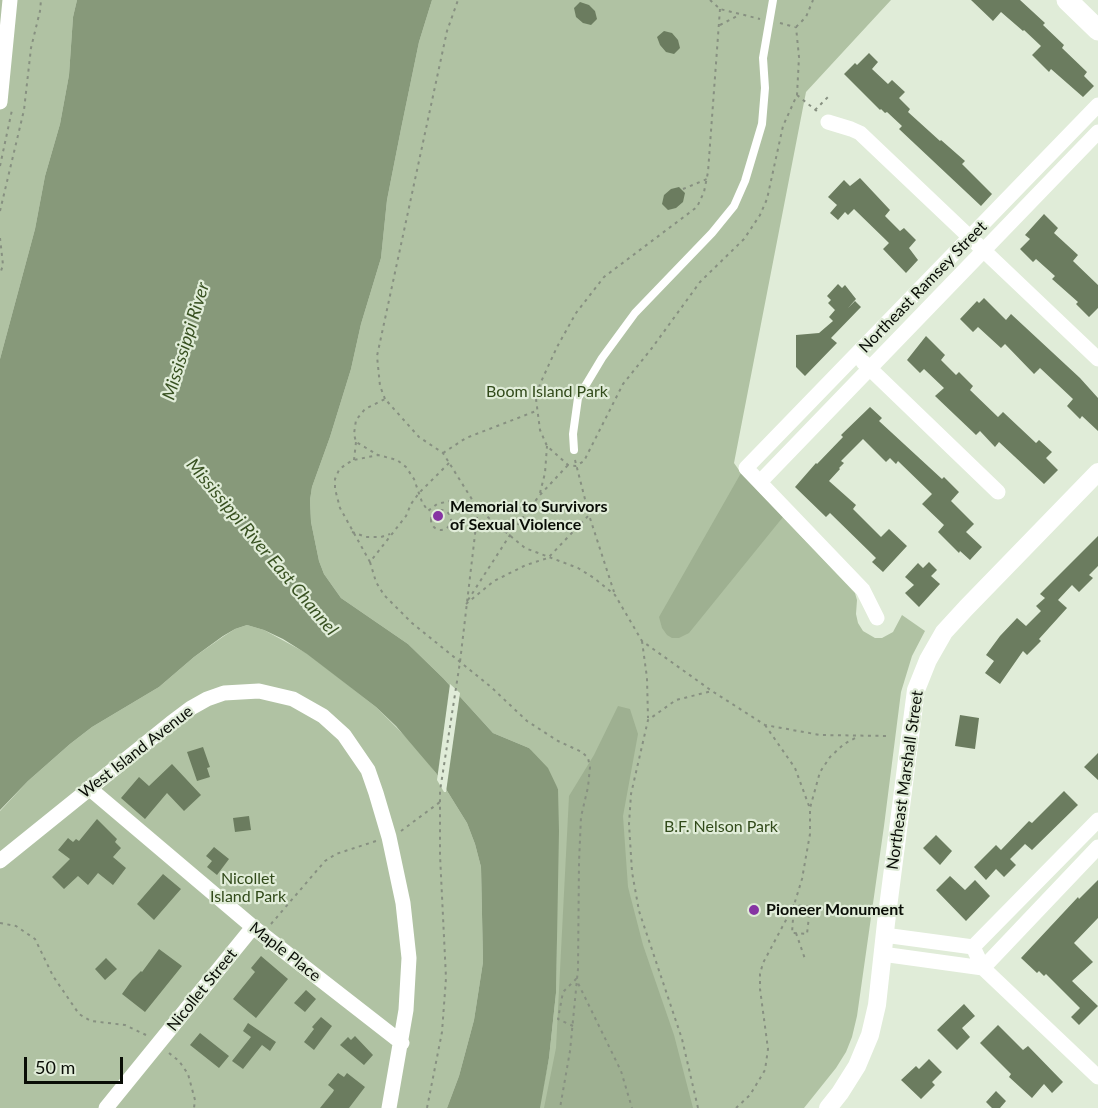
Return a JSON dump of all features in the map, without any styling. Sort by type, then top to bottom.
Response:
[{"type":"main road","points":[[1068,0],[1098,30]]},
{"type":"street","points":[[0,102],[10,0]]},
{"type":"street","name":"Northeast Ramsey Street","points":[[1098,105],[746,468],[760,482],[1098,132]]},
{"type":"street","points":[[828,122],[860,134],[1098,359]]},
{"type":"street","points":[[856,356],[998,492]]},
{"type":"street","name":"Northeast Marshall Street","points":[[828,1108],[857,1065],[870,1035],[877,1005],[916,690],[928,660],[945,633],[966,608],[1098,472]]},
{"type":"street","points":[[760,482],[864,590],[877,618]]},
{"type":"street","name":"West Island Avenue","points":[[0,861],[191,708],[224,693],[259,691],[278,694],[294,699],[323,716],[344,735],[368,770],[398,875],[409,958],[402,1043],[389,1108]]},
{"type":"street","name":"Maple Place","points":[[89,788],[253,927],[402,1043]]},
{"type":"street","points":[[973,947],[1098,820]]},
{"type":"street","points":[[983,968],[1098,847]]},
{"type":"street","name":"Nicollet Street","points":[[106,1108],[253,927]]},
{"type":"street","points":[[884,935],[973,947]]},
{"type":"street","points":[[973,947],[983,968],[1098,1077]]},
{"type":"street","points":[[882,954],[983,968]]},
{"type":"lane","points":[[574,450],[573,434],[578,398],[602,358],[635,313],[712,234],[734,206],[745,181],[762,124],[765,88],[763,58],[773,0]]},
{"type":"path","points":[[0,211],[24,110],[31,48],[41,0]]},
{"type":"path","points":[[458,0],[447,31],[377,356],[380,386],[385,399],[419,437],[443,453],[478,509],[525,548],[578,568],[615,595]]},
{"type":"path","points":[[710,0],[720,9],[796,27]]},
{"type":"path","points":[[796,27],[806,17],[813,0]]},
{"type":"path","points":[[720,9],[706,179],[704,192],[697,207],[604,277],[576,313],[540,384],[536,399],[540,430],[547,446],[568,465],[576,466],[584,461],[623,384],[699,282],[744,239],[760,215],[767,199],[783,126],[797,95],[799,57],[796,27]]},
{"type":"path","points":[[720,25],[740,15]]},
{"type":"path","points":[[797,95],[828,122]]},
{"type":"path","points":[[815,110],[829,96]]},
{"type":"path","points":[[683,189],[706,179]]},
{"type":"path","points":[[0,238],[3,265],[0,274]]},
{"type":"path","points":[[354,460],[356,420],[365,409],[385,399]]},
{"type":"path","points":[[443,453],[466,438],[536,411]]},
{"type":"path","points":[[356,442],[378,455],[397,460],[406,467],[432,515],[432,524],[436,529],[445,529],[450,524],[450,518],[444,511],[437,511],[432,515]]},
{"type":"path","points":[[539,496],[545,473],[547,446]]},
{"type":"path","points":[[574,450],[589,515],[615,595],[642,640],[765,726],[795,768],[810,808]]},
{"type":"path","points":[[378,455],[354,460],[339,470],[335,479],[337,499],[352,532],[370,562],[376,582],[395,608],[527,721],[558,741],[582,752],[588,758],[590,767],[588,787],[581,817],[573,1026],[560,1108]]},
{"type":"path","points":[[370,562],[406,516],[411,504],[449,463]]},
{"type":"path","points":[[466,604],[510,535],[539,496],[568,465]]},
{"type":"path","points":[[428,511],[437,504],[450,501],[468,511],[478,509]]},
{"type":"path","points":[[427,1108],[442,1032],[446,978],[440,791],[460,662],[478,509]]},
{"type":"path","points":[[466,604],[494,581],[526,565],[548,558],[589,515]]},
{"type":"path","points":[[352,532],[366,537],[391,534]]},
{"type":"path","points":[[642,640],[648,720],[631,794],[629,824],[632,872],[639,911],[682,1039],[698,1108]]},
{"type":"path","points":[[648,720],[676,700],[712,691]]},
{"type":"path","points":[[765,726],[820,735],[889,736]]},
{"type":"path","points":[[735,1108],[750,1095],[765,1070],[768,1049],[760,974],[794,905],[807,860],[810,808],[820,772],[824,764],[844,744],[860,736]]},
{"type":"path","points":[[397,834],[440,802]]},
{"type":"path","points":[[269,926],[325,861],[336,854],[376,841]]},
{"type":"path","points":[[794,905],[868,914],[872,920]]},
{"type":"path","points":[[794,905],[792,933],[807,934],[810,907]]},
{"type":"path","points":[[0,922],[16,926],[35,939],[53,976],[80,1014],[91,1021],[125,1025],[146,1035]]},
{"type":"path","points":[[796,933],[805,959]]},
{"type":"path","points":[[573,1026],[558,1019],[563,992],[576,979]]},
{"type":"path","points":[[576,979],[621,1071],[632,1108]]},
{"type":"path","points":[[169,1053],[179,1061],[188,1074],[195,1100],[194,1108]]},
{"type":"green space","points":[[0,0],[77,0],[73,17],[69,75],[60,124],[0,359]]},
{"type":"green space","name":"Boom Island Park","points":[[432,0],[891,0],[806,92],[734,463],[855,593],[856,614],[863,631],[875,638],[882,638],[893,632],[902,615],[925,631],[912,656],[901,692],[884,826],[852,1037],[836,1068],[804,1108],[539,1108],[549,1058],[556,993],[558,789],[529,748],[493,733],[443,678],[408,644],[341,598],[324,574],[319,561],[311,522],[312,487],[351,369],[361,324],[381,258],[387,200],[401,129],[419,42]]},
{"type":"green space","name":"Nicollet Island Park","points":[[247,625],[264,630],[308,654],[376,707],[415,746],[436,773],[467,823],[481,867],[483,962],[474,1020],[459,1076],[447,1108],[0,1108],[0,811],[28,781],[92,727],[159,687],[194,657],[224,636]]},
{"type":"shaded area","points":[[741,473],[783,517],[689,633],[679,638],[672,638],[662,628],[659,617]]},
{"type":"shaded area","points":[[618,706],[630,709],[638,734],[623,816],[628,887],[643,945],[674,1035],[693,1108],[544,1108],[556,1048],[569,796],[594,755]]},
{"type":"water","points":[[77,0],[432,0],[419,42],[401,129],[387,200],[381,258],[361,324],[351,369],[312,487],[311,522],[324,574],[341,598],[408,644],[443,678],[493,733],[529,748],[548,768],[558,789],[556,993],[549,1058],[540,1108],[447,1108],[459,1076],[474,1020],[483,962],[481,867],[475,844],[467,823],[436,773],[396,726],[376,707],[307,654],[283,639],[247,625],[223,636],[159,687],[92,727],[70,744],[28,781],[0,810],[0,359],[60,124],[69,75],[73,17]]},
{"type":"pier","points":[[450,684],[460,693],[446,792],[444,792],[437,780]]},
{"type":"building","points":[[971,0],[1020,0],[1064,45],[1062,48],[1087,72],[1084,76],[1094,86],[1083,97],[1051,69],[1049,72],[1032,55],[1041,46],[1024,30],[1001,12],[993,21]]},
{"type":"building","points":[[580,2],[589,5],[595,11],[597,19],[591,25],[583,23],[576,17],[574,8]]},
{"type":"building","points":[[664,31],[672,33],[678,40],[680,48],[674,54],[666,52],[660,45],[657,37]]},
{"type":"building","points":[[869,53],[878,62],[872,69],[888,84],[892,80],[905,92],[899,98],[910,109],[908,112],[965,161],[962,164],[992,194],[981,206],[899,129],[902,126],[887,112],[880,110],[844,74]]},
{"type":"building","points":[[860,178],[890,210],[885,216],[900,231],[904,228],[916,240],[909,248],[918,260],[906,273],[883,249],[889,243],[854,209],[848,215],[845,212],[838,220],[830,213],[837,205],[828,197],[844,180],[850,186]]},
{"type":"building","points":[[679,187],[685,193],[683,202],[676,208],[668,210],[662,204],[664,195],[671,189]]},
{"type":"building","points":[[1044,214],[1058,228],[1054,233],[1078,255],[1073,261],[1098,285],[1098,308],[1089,317],[1076,304],[1078,302],[1052,279],[1055,276],[1036,259],[1033,262],[1020,249],[1030,239],[1025,235]]},
{"type":"building","points":[[838,284],[842,288],[845,285],[856,299],[848,308],[855,301],[861,307],[831,338],[837,343],[805,376],[796,367],[796,335],[819,333],[833,321],[829,317],[835,310],[828,303],[831,300],[827,296]]},
{"type":"building","points":[[984,298],[1006,320],[1011,314],[1080,378],[1098,398],[1098,431],[1082,416],[1080,419],[1067,406],[1073,399],[1040,368],[1034,374],[1005,344],[1001,348],[978,327],[973,332],[960,319],[977,301],[979,303]]},
{"type":"building","points":[[926,336],[945,355],[941,360],[956,375],[959,372],[973,386],[970,390],[998,417],[1003,412],[1036,443],[1039,440],[1052,452],[1046,458],[1058,470],[1044,484],[999,442],[995,447],[980,431],[976,435],[935,396],[944,388],[924,369],[920,373],[907,360]]},
{"type":"building","points":[[870,407],[882,418],[879,421],[959,492],[951,501],[974,524],[966,532],[982,547],[970,560],[960,551],[959,553],[938,532],[944,525],[922,504],[932,494],[898,461],[896,464],[890,458],[886,462],[863,439],[841,461],[844,463],[829,481],[856,505],[853,509],[881,537],[889,529],[907,546],[883,572],[872,562],[876,558],[830,513],[826,517],[795,487],[843,437],[841,435]]},
{"type":"building","points":[[1098,536],[1098,566],[1089,575],[1093,578],[1079,592],[1072,585],[1058,600],[1067,608],[1027,655],[1023,651],[1000,684],[985,673],[994,661],[986,655],[1000,636],[1017,618],[1026,626],[1041,611],[1036,606],[1045,598],[1040,594]]},
{"type":"building","points":[[929,562],[937,570],[931,576],[940,584],[919,607],[905,593],[914,585],[905,577],[918,563],[923,568]]},
{"type":"building","points":[[960,715],[979,718],[975,749],[955,746]]},
{"type":"building","points":[[203,747],[210,767],[207,768],[210,777],[197,781],[187,752]]},
{"type":"building","points":[[1098,753],[1098,780],[1084,767]]},
{"type":"building","points":[[172,764],[201,795],[184,811],[167,793],[145,819],[121,798],[139,777],[149,786]]},
{"type":"building","points":[[1064,791],[1078,805],[1032,850],[1025,844],[1010,859],[1016,865],[1004,877],[996,869],[986,880],[974,867],[996,845],[1001,850],[1029,821],[1032,823]]},
{"type":"building","points":[[249,816],[251,830],[235,832],[233,818]]},
{"type":"building","points":[[97,819],[117,839],[115,842],[121,848],[113,857],[126,868],[113,885],[98,873],[88,885],[78,876],[64,889],[52,877],[70,859],[58,850],[68,838],[73,842],[76,839],[79,841]]},
{"type":"building","points":[[936,835],[952,851],[940,865],[923,848]]},
{"type":"building","points":[[214,847],[229,859],[217,875],[207,867],[212,861],[206,856]]},
{"type":"building","points":[[163,874],[181,889],[154,920],[137,904]]},
{"type":"building","points":[[950,876],[965,890],[975,880],[990,896],[966,921],[936,890]]},
{"type":"building","points":[[1098,880],[1098,918],[1074,943],[1093,962],[1072,981],[1098,1006],[1079,1025],[1071,1017],[1080,1008],[1046,974],[1044,976],[1039,971],[1037,973],[1021,958],[1078,897],[1079,899]]},
{"type":"building","points":[[159,949],[182,966],[145,1012],[122,994]]},
{"type":"building","points":[[261,956],[288,979],[256,1018],[233,999],[255,972],[251,968]]},
{"type":"building","points":[[106,958],[117,969],[105,980],[95,969]]},
{"type":"building","points":[[306,990],[316,999],[305,1012],[294,1003]]},
{"type":"building","points":[[964,1004],[975,1016],[962,1028],[970,1037],[957,1050],[937,1030]]},
{"type":"building","points":[[321,1017],[332,1026],[314,1050],[304,1042],[314,1029],[312,1027]]},
{"type":"building","points":[[248,1023],[276,1042],[270,1051],[262,1045],[243,1069],[232,1061],[251,1037],[243,1031]]},
{"type":"building","points":[[998,1025],[1023,1050],[1028,1046],[1063,1082],[1052,1093],[1044,1084],[1032,1098],[1009,1077],[1011,1074],[980,1043]]},
{"type":"building","points":[[200,1033],[229,1056],[219,1068],[190,1045]]},
{"type":"building","points":[[355,1036],[373,1055],[364,1065],[340,1045],[348,1037],[351,1040]]},
{"type":"building","points":[[929,1059],[942,1072],[932,1082],[935,1085],[921,1099],[901,1080],[916,1066],[919,1069]]},
{"type":"building","points":[[338,1073],[344,1077],[347,1073],[365,1087],[349,1108],[320,1108],[333,1092],[334,1090],[328,1085]]},
{"type":"building","points":[[996,1091],[1006,1101],[1000,1108],[992,1108],[986,1102]]},
{"type":"place","name":"Memorial to Survivors of Sexual Violence","points":[[438,516]]},
{"type":"place","name":"Pioneer Monument","points":[[754,910]]},
{"type":"water label","name":"Mississippi River","points":[[186,341]]},
{"type":"water label","name":"Mississippi River East Channel","points":[[262,547]]},
{"type":"park label","name":"B.F. Nelson Park","points":[[721,827]]}]
